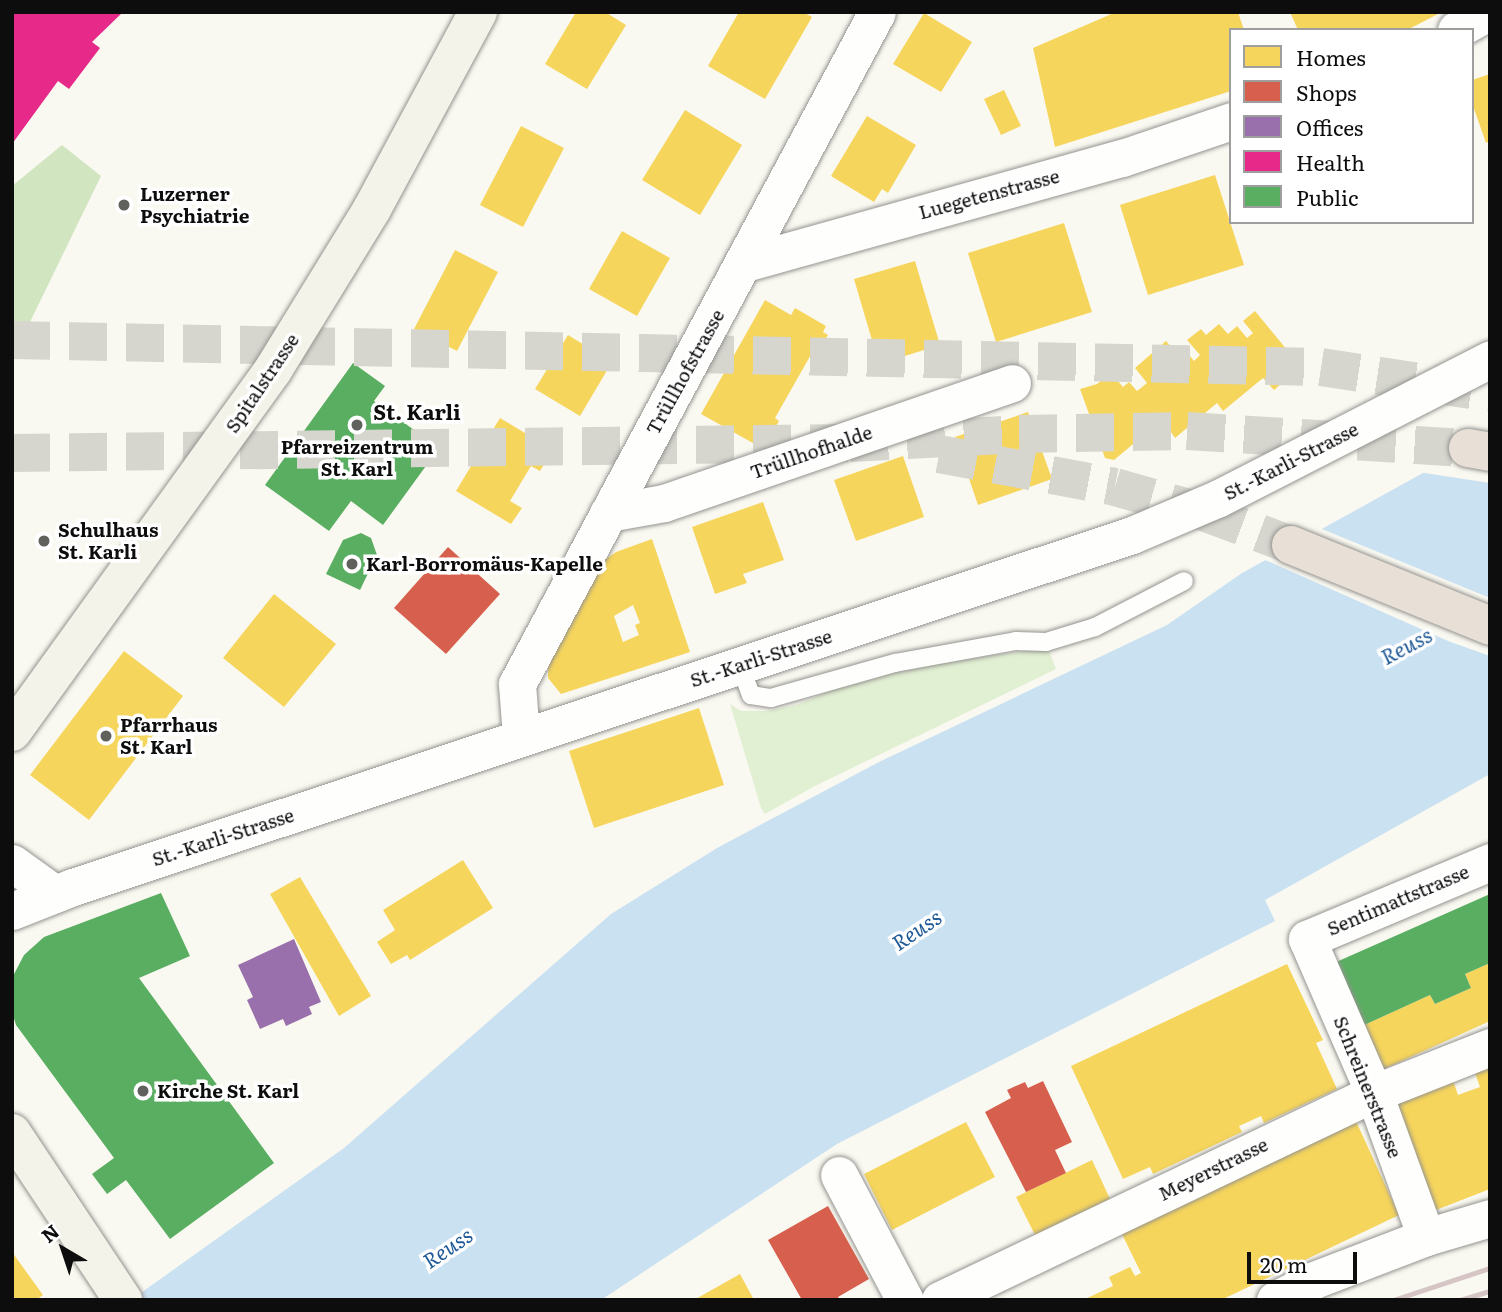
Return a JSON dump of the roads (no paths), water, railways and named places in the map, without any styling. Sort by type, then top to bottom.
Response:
[{"type":"highway","points":[[1291,545],[1490,625]]},
{"type":"main road","name":"Spitalstrasse","points":[[12,732],[288,347],[372,209],[478,12]]},
{"type":"main road","points":[[12,1133],[116,1289]]},
{"type":"street","name":"Trüllhofstrasse","points":[[521,737],[517,684],[745,263],[877,12]]},
{"type":"street","points":[[1460,28],[1489,12]]},
{"type":"street","name":"Luegetenstrasse","points":[[745,263],[1122,158],[1229,122]]},
{"type":"street","name":"St.-Karli-Strasse","points":[[12,911],[55,894],[521,737],[1132,535],[1217,499],[1490,359]]},
{"type":"street","name":"Trüllhofhalde","points":[[608,513],[664,503],[1012,383]]},
{"type":"street","name":"Sentimattstrasse","points":[[1307,939],[1490,862]]},
{"type":"street","points":[[12,863],[55,894]]},
{"type":"street","name":"Schreinerstrasse","points":[[1307,939],[1374,1093],[1426,1237]]},
{"type":"street","name":"Meyerstrasse","points":[[940,1300],[1374,1093],[1490,1047]]},
{"type":"street","points":[[839,1175],[905,1300]]},
{"type":"street","points":[[1275,1300],[1314,1280],[1426,1237],[1490,1218]]},
{"type":"lane","points":[[740,665],[751,695],[771,698],[895,663],[1016,641],[1046,642],[1095,627],[1184,580]]},
{"type":"water","name":"Reuss","points":[[1490,436],[1490,774],[1265,900],[1275,921],[837,1144],[601,1300],[131,1300],[344,1148],[611,914],[717,848],[879,762],[1167,625],[1242,573]]},
{"type":"tunnel","points":[[12,340],[1321,367],[1490,393]]},
{"type":"tunnel","points":[[12,453],[850,443],[1019,434],[1187,431],[1468,448]]},
{"type":"tunnel","points":[[939,454],[1115,487],[1206,513],[1291,545]]},
{"type":"railway","points":[[1393,1300],[1490,1268]]},
{"type":"railway","points":[[1460,1300],[1490,1291]]},
{"type":"place","name":"Luzerner Psychiatrie","points":[[124,205]]},
{"type":"place","name":"Pfarreizentrum St. Karl","points":[[357,425]]},
{"type":"place","name":"Schulhaus St. Karli","points":[[44,541]]},
{"type":"place","name":"Karl-Borromäus-Kapelle","points":[[352,564]]},
{"type":"place","name":"Pfarrhaus St. Karl","points":[[106,736]]},
{"type":"place","name":"Kirche St. Karl","points":[[143,1091]]},
{"type":"district","name":"St. Karli","points":[[417,411]]}]
